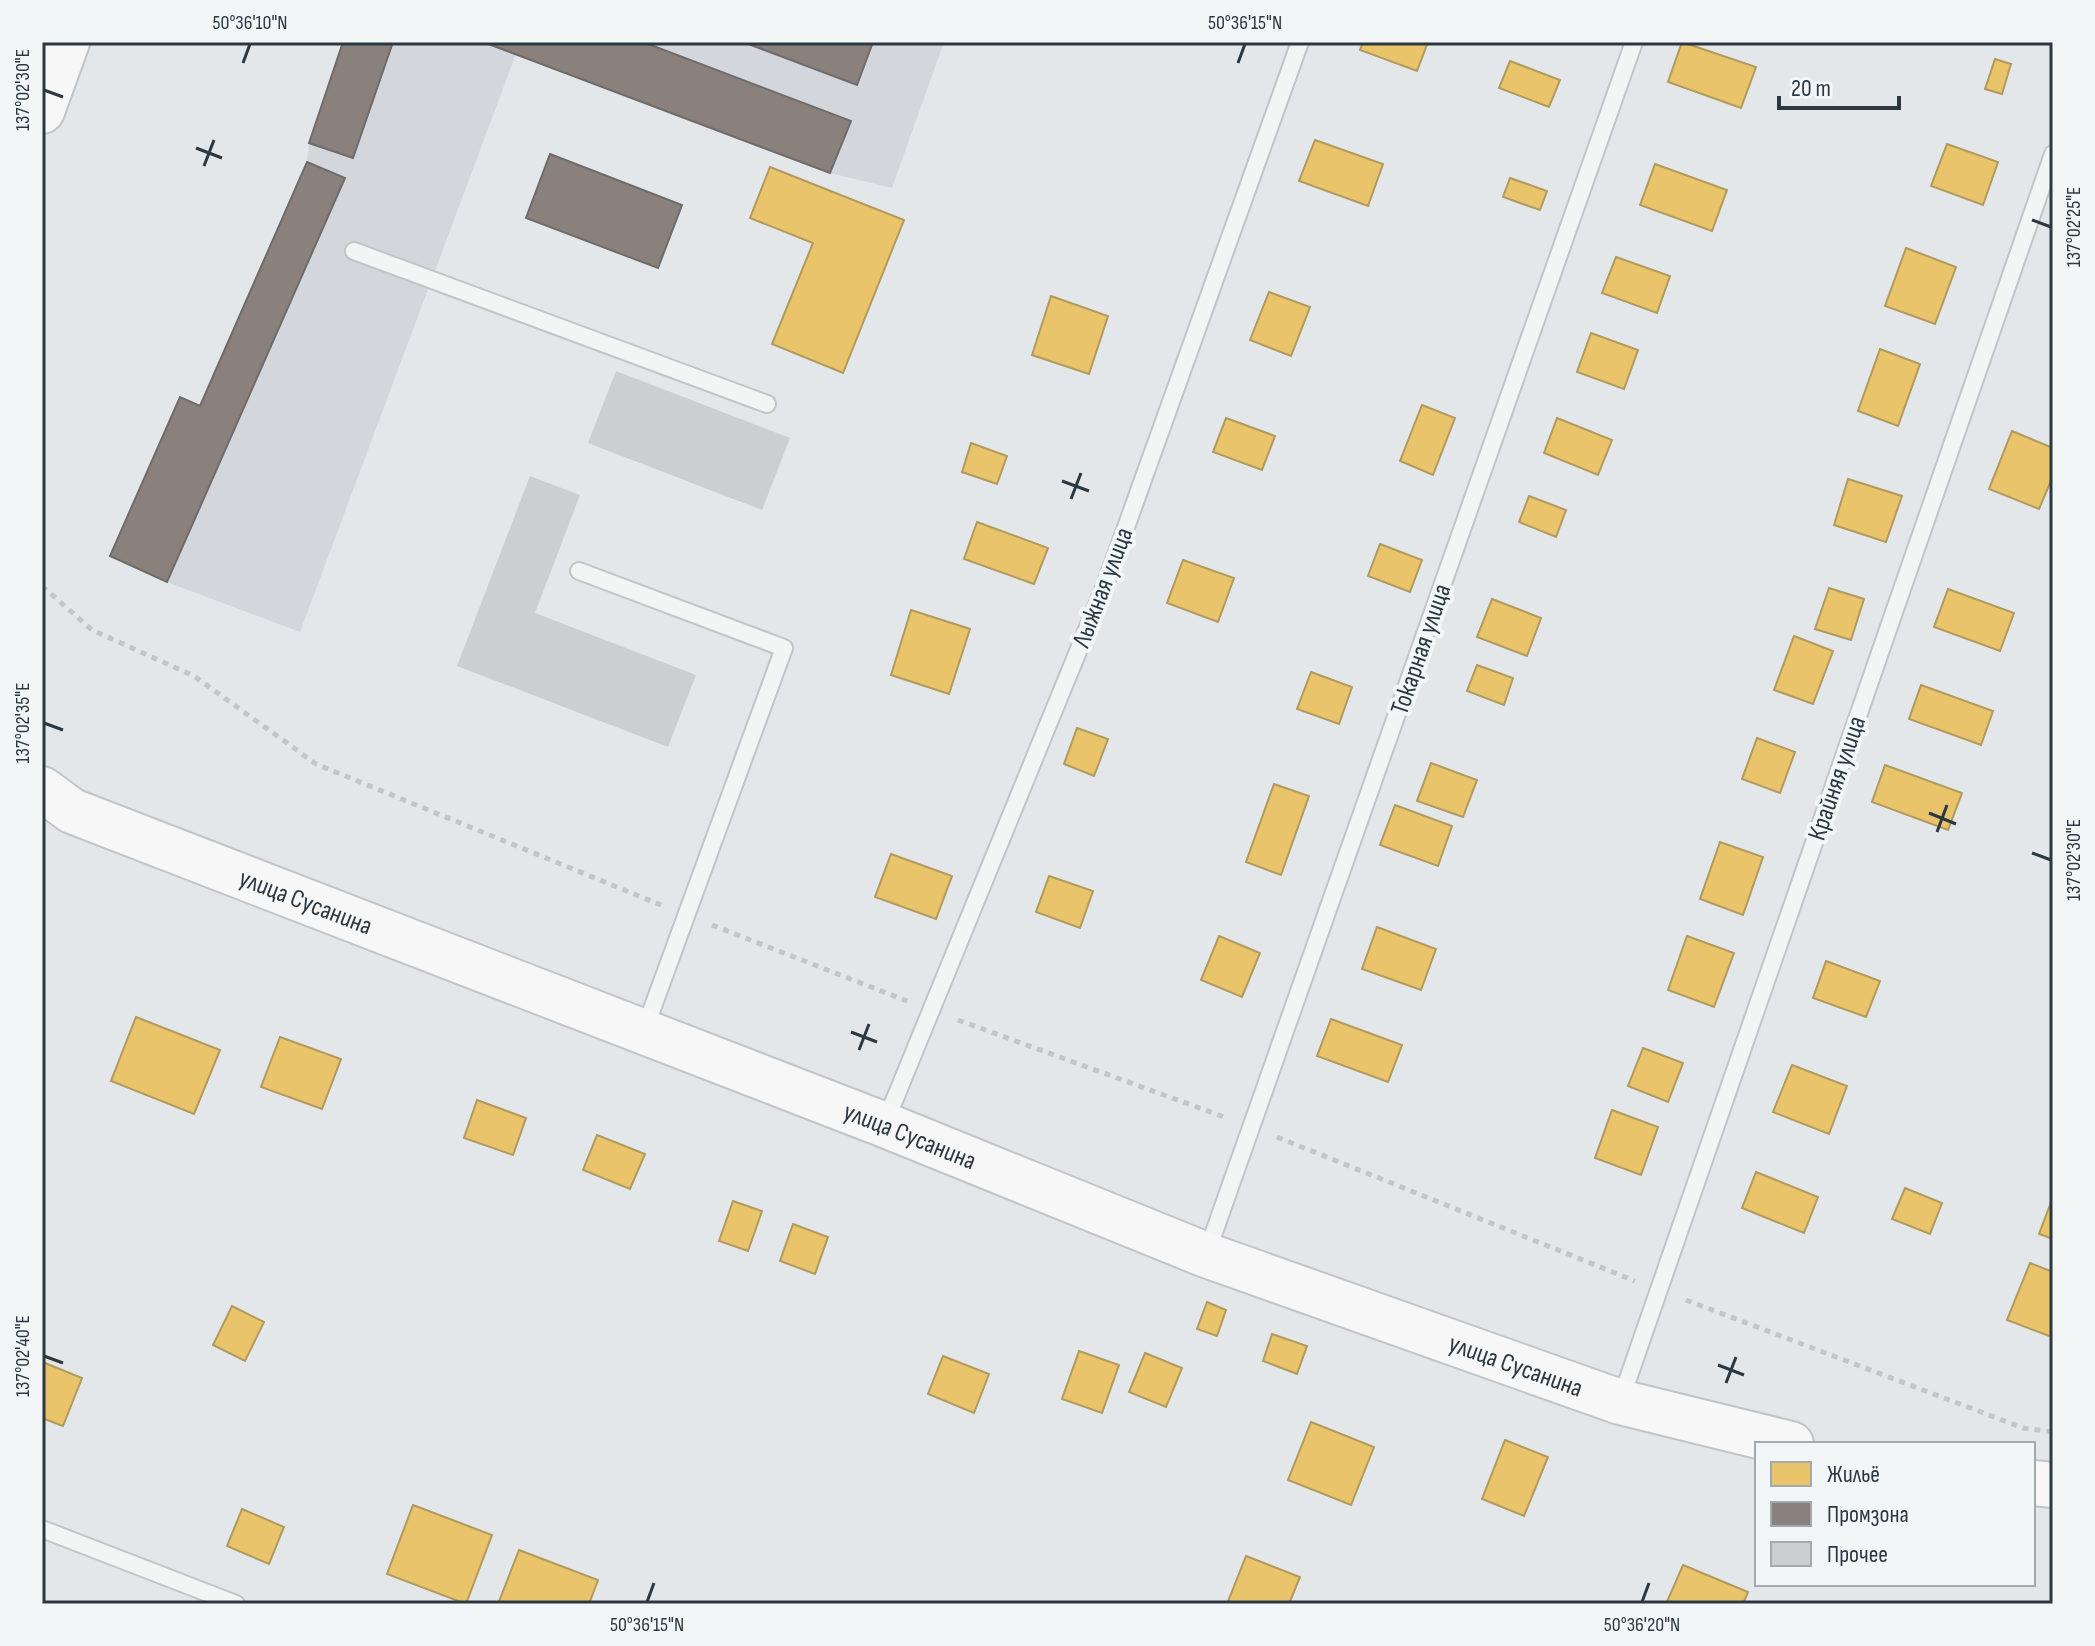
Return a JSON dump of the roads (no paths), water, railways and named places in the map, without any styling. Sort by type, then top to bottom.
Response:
[{"type":"street","points":[[42,111],[67,42]]},
{"type":"street","name":"улица Сусанина","points":[[42,789],[72,811],[885,1125],[1206,1255],[1620,1402],[1783,1442]]},
{"type":"lane","name":"Лыжная улица","points":[[885,1125],[1106,583],[1300,42]]},
{"type":"lane","name":"Токарная улица","points":[[1206,1255],[1634,42]]},
{"type":"lane","name":"Крайняя улица","points":[[1620,1402],[2053,154]]},
{"type":"lane","points":[[354,251],[767,404]]},
{"type":"lane","points":[[579,571],[784,648],[644,1033]]},
{"type":"lane","points":[[42,1529],[236,1604]]}]
